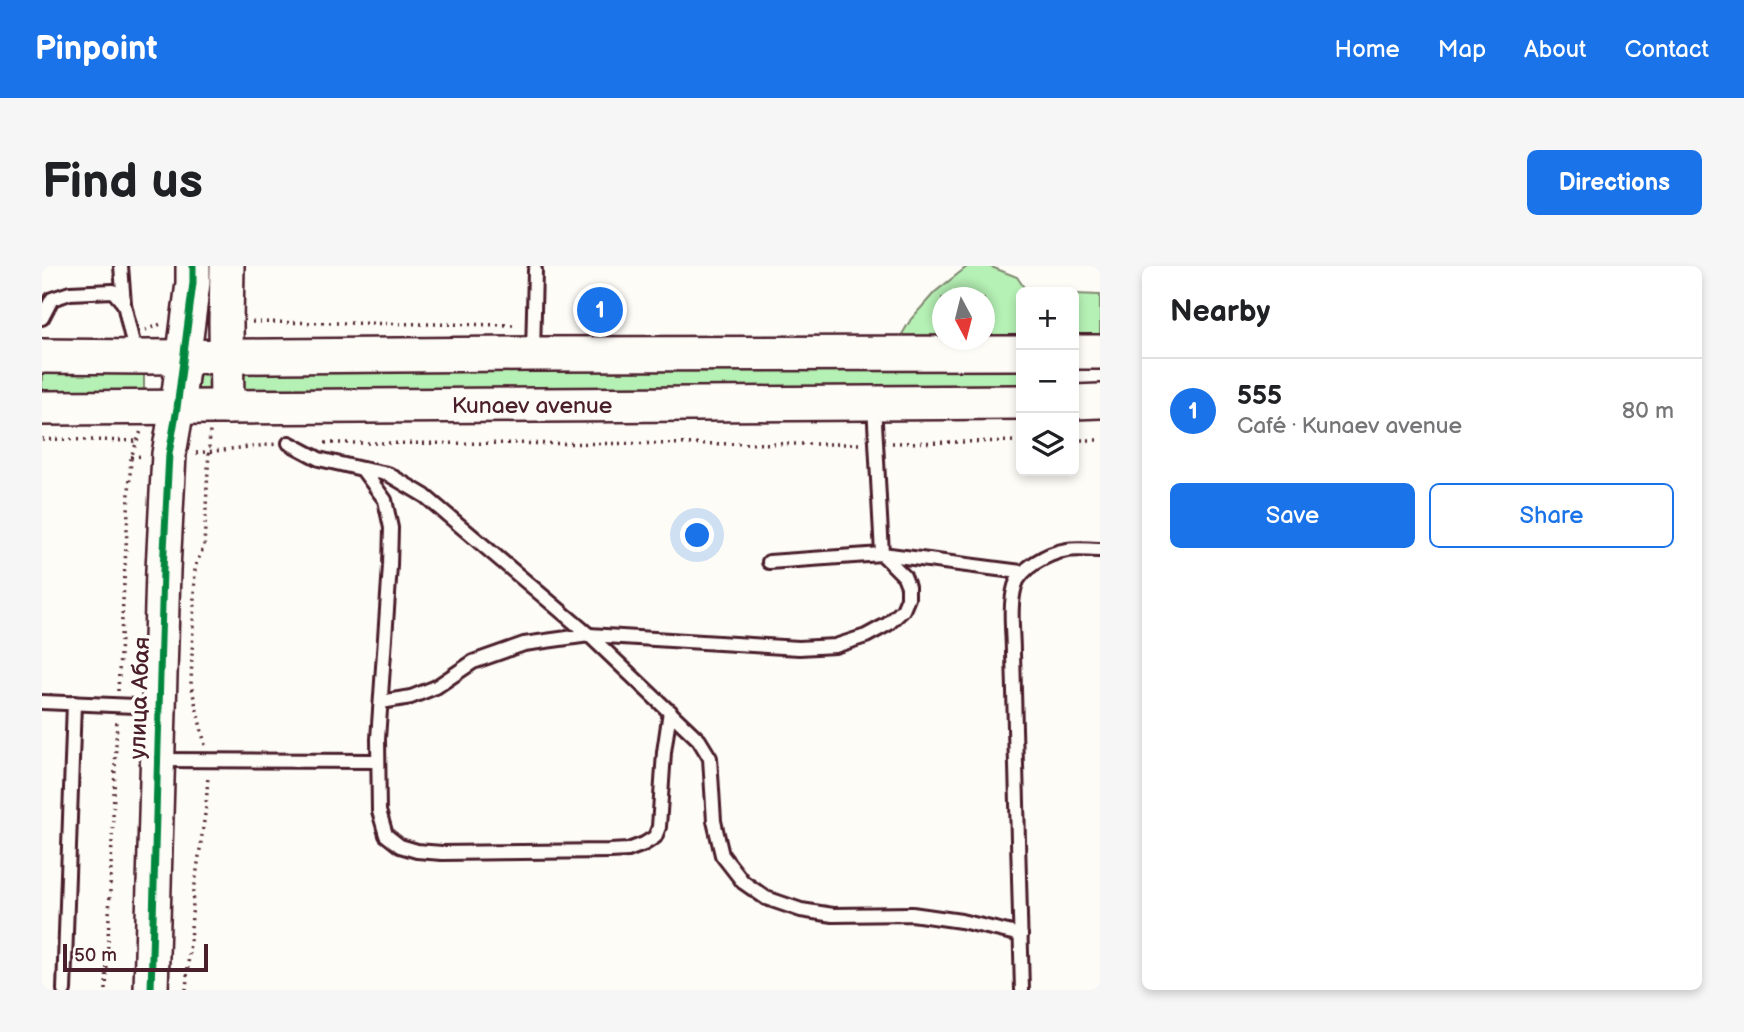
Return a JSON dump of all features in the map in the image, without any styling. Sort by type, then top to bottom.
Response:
[{"type":"main road","name":"улица Абая","points":[[150,990],[169,454],[184,357],[193,266]]},
{"type":"main road","points":[[219,416],[226,357],[227,266]]},
{"type":"main road","points":[[42,356],[139,344],[184,357],[226,357],[533,340],[1016,353]]},
{"type":"main road","points":[[1079,352],[1100,352]]},
{"type":"main road","points":[[1079,402],[1100,401]]},
{"type":"main road","name":"Kunaev avenue","points":[[42,408],[177,408],[219,416],[1016,402]]},
{"type":"lane","points":[[121,266],[124,304],[139,344]]},
{"type":"lane","points":[[533,340],[535,270]]},
{"type":"lane","points":[[42,318],[52,299],[70,293],[113,291],[124,304]]},
{"type":"lane","points":[[381,702],[411,697],[436,687],[473,662],[524,644],[589,635],[799,648],[835,646],[866,636],[888,624],[903,610],[908,598],[908,586],[904,576],[881,554],[874,403]]},
{"type":"lane","points":[[289,443],[319,459],[388,474],[425,496],[589,635],[670,710],[699,740],[710,758],[714,821],[722,855],[743,883],[766,898],[801,910],[833,915],[912,914],[961,921],[1021,935]]},
{"type":"lane","points":[[362,469],[385,500],[391,528],[378,739],[379,811],[386,835],[400,846],[417,851],[442,853],[554,853],[628,850],[644,844],[655,836],[659,827],[670,710]]},
{"type":"lane","points":[[1022,990],[1012,610],[1014,586],[1021,572],[1040,560],[1066,550],[1100,550]]},
{"type":"lane","points":[[769,562],[881,554],[1021,572]]},
{"type":"lane","points":[[42,702],[159,708]]},
{"type":"lane","points":[[64,990],[74,703]]},
{"type":"lane","points":[[157,760],[378,761]]},
{"type":"path","points":[[139,344],[172,321],[188,321]]},
{"type":"path","points":[[226,322],[533,340]]},
{"type":"path","points":[[186,990],[209,760],[191,685],[195,567],[204,546],[209,452],[219,416]]},
{"type":"path","points":[[106,990],[131,457],[144,421]]},
{"type":"path","points":[[42,439],[139,441]]},
{"type":"path","points":[[1079,440],[1100,439]]},
{"type":"path","points":[[131,457],[289,443],[1016,441]]},
{"type":"green space","points":[[968,266],[989,266],[1017,277],[1024,287],[1016,287],[1016,353],[891,353],[911,319],[932,295],[932,350],[995,350],[995,287],[941,287]]},
{"type":"green space","points":[[1079,294],[1100,295],[1100,352],[1079,352]]},
{"type":"green space","points":[[1016,368],[1016,399],[198,391],[197,374],[207,370]]},
{"type":"green space","points":[[42,370],[144,372],[144,392],[42,392]]},
{"type":"cycle path","points":[[151,990],[163,570],[169,454],[193,283],[193,266]]},
{"type":"place","name":"555","points":[[600,310]]}]
